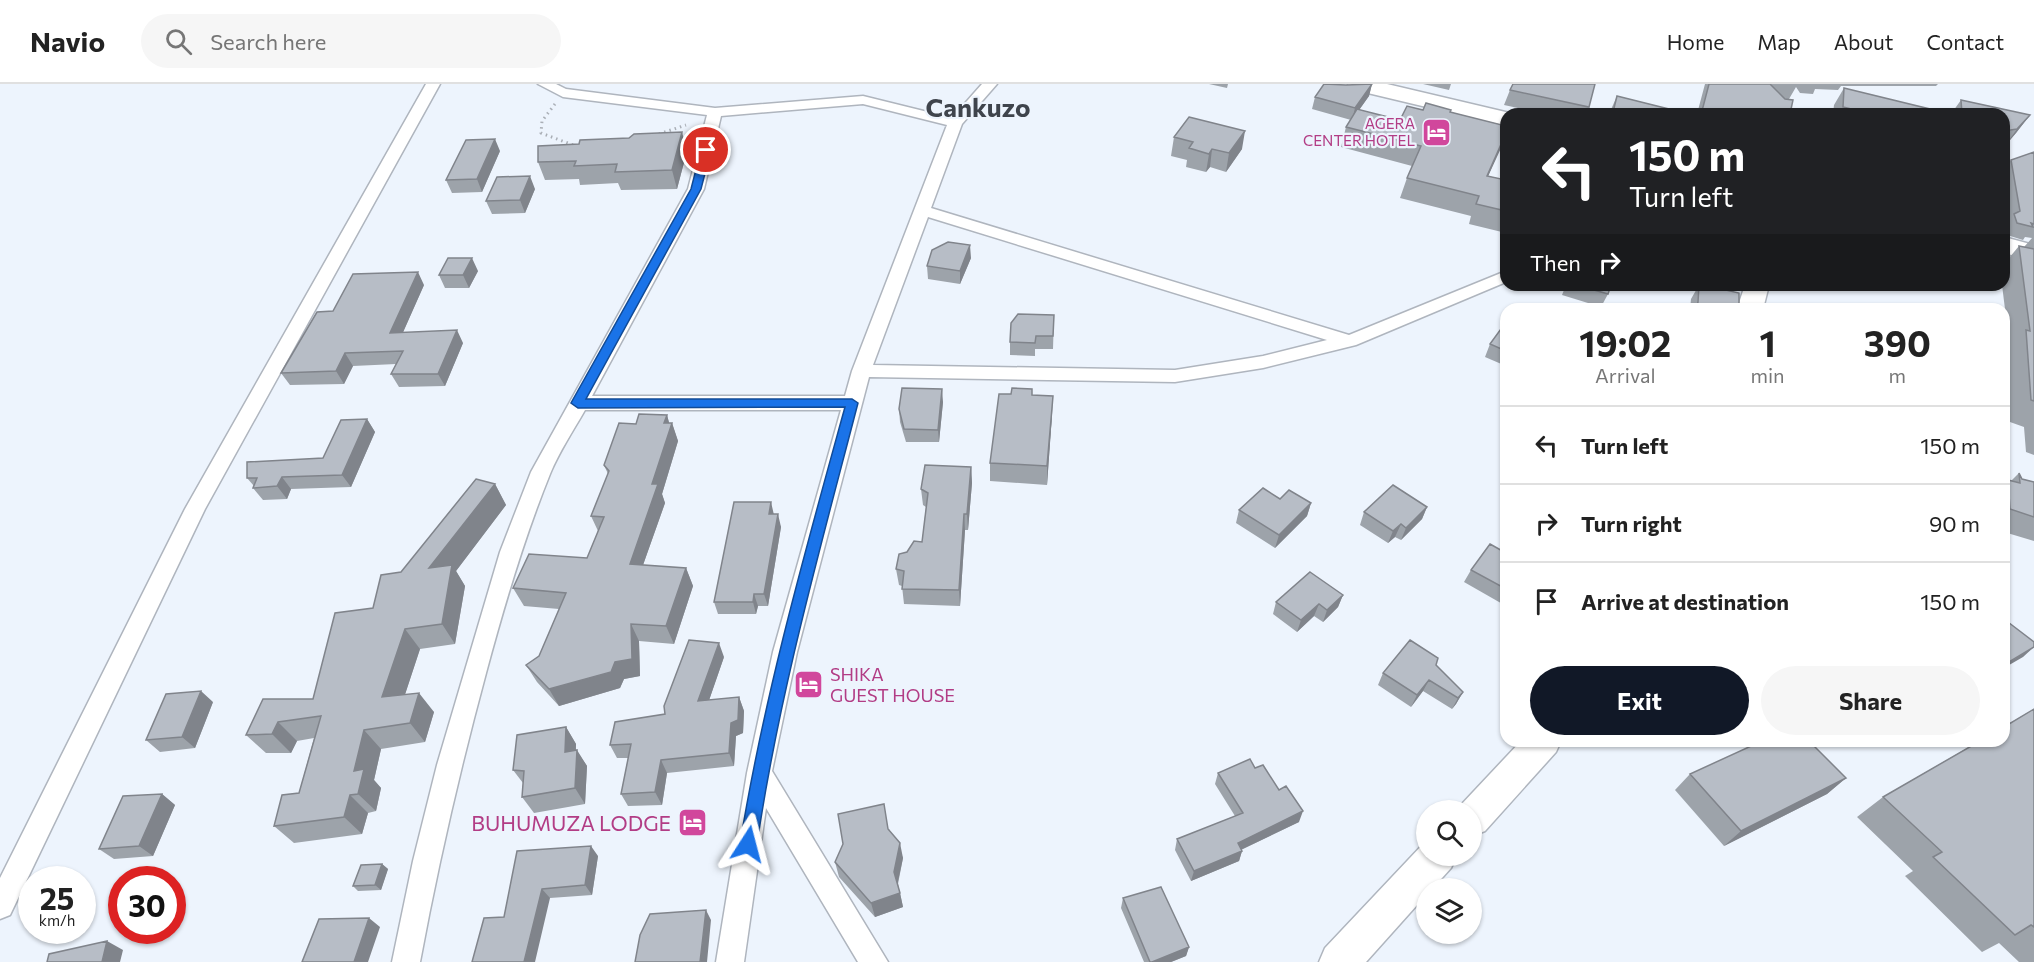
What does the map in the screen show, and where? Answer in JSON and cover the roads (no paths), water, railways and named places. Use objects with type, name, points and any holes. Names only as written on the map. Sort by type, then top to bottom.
[{"type":"main road","points":[[1359,84],[1500,118]]},
{"type":"main road","points":[[2010,247],[2034,253]]},
{"type":"main road","points":[[1482,808],[1538,747]]},
{"type":"main road","points":[[1339,962],[1428,866]]},
{"type":"street","points":[[0,906],[195,509],[433,84]]},
{"type":"street","points":[[544,84],[563,93],[715,112],[863,100],[955,123]]},
{"type":"street","points":[[730,962],[759,773],[785,652],[861,371],[955,123],[990,84]]},
{"type":"street","points":[[406,962],[426,861],[483,642],[511,552],[541,472],[696,189],[715,112]]},
{"type":"street","points":[[922,210],[1350,341]]},
{"type":"street","points":[[861,371],[1175,376],[1263,362],[1350,341],[1500,278]]},
{"type":"street","points":[[578,403],[852,403]]},
{"type":"street","points":[[759,773],[874,962]]},
{"type":"place","name":"AGERA CENTER HOTEL","points":[[1436,132]]},
{"type":"place","name":"SHIKA GUEST HOUSE","points":[[809,684]]},
{"type":"place","name":"BUHUMUZA LODGE","points":[[692,822]]},
{"type":"district","name":"Cankuzo","points":[[978,106]]}]
